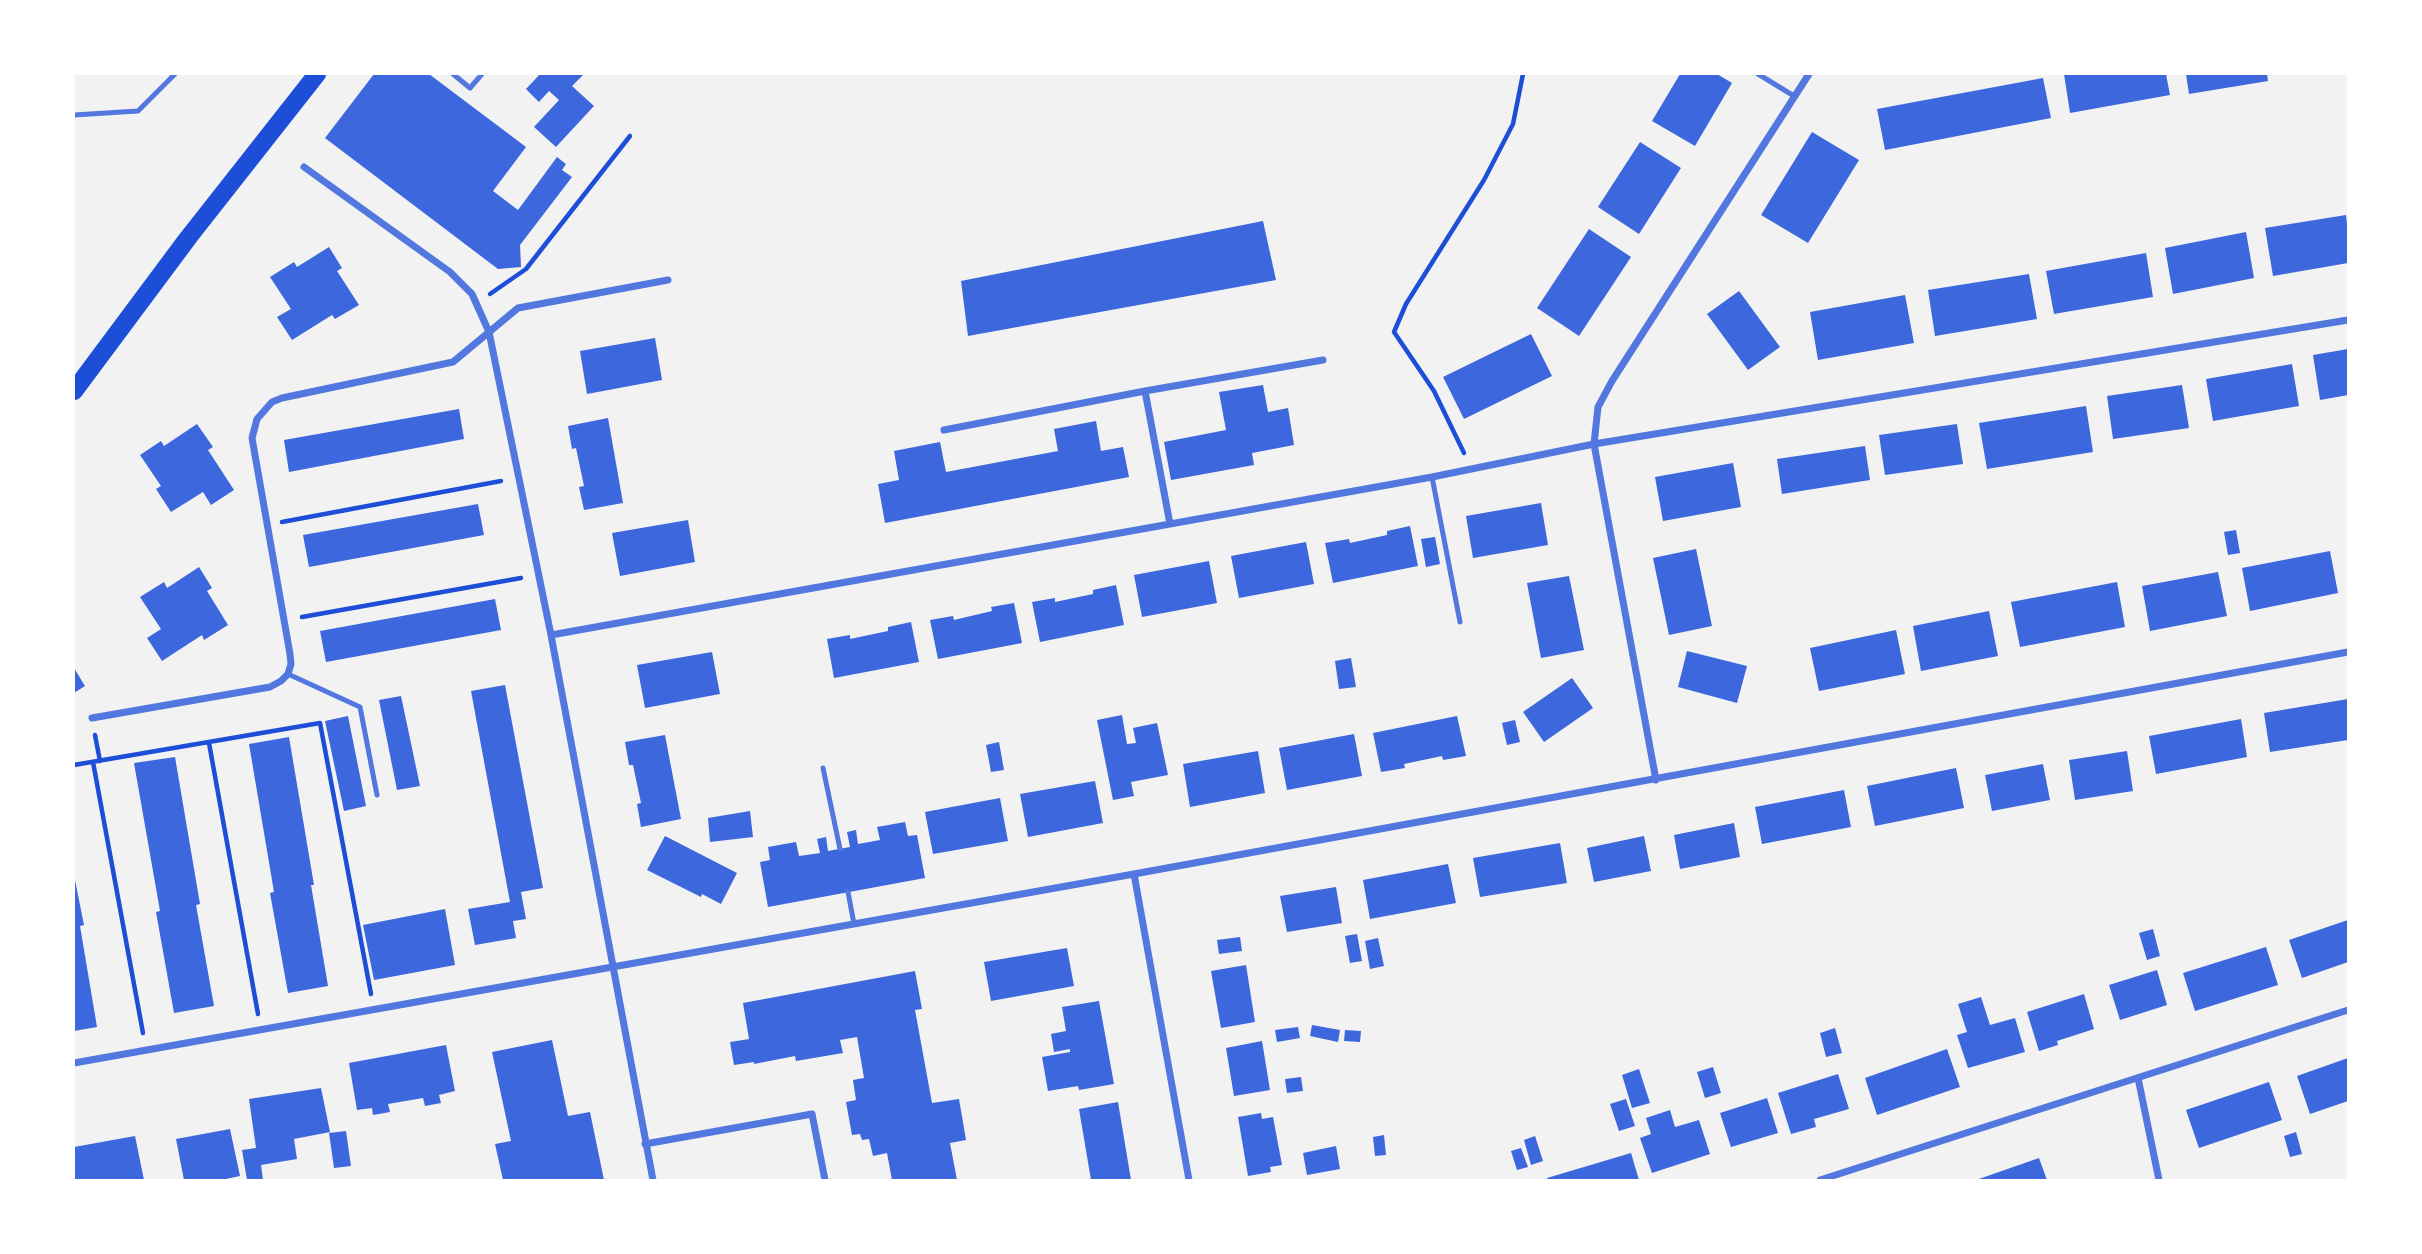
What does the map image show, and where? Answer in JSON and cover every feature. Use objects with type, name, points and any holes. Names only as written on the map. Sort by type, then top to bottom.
[{"type":"main road","points":[[74,391],[188,238],[317,74]]},
{"type":"street","points":[[1656,780],[1594,444],[1598,408],[1612,382],[1810,74]]},
{"type":"street","points":[[304,167],[450,272],[472,293],[489,332],[551,635],[653,1181]]},
{"type":"street","points":[[92,719],[270,687],[288,674],[291,664],[252,438],[257,419],[272,402],[453,362],[519,308],[668,280]]},
{"type":"street","points":[[551,635],[1471,470],[1594,444],[2348,320]]},
{"type":"street","points":[[944,430],[1323,360]]},
{"type":"street","points":[[1145,391],[1170,524]]},
{"type":"street","points":[[74,1063],[1656,780],[2348,652]]},
{"type":"street","points":[[1134,874],[1189,1181]]},
{"type":"street","points":[[1820,1181],[2348,1010]]},
{"type":"street","points":[[2138,1078],[2159,1181]]},
{"type":"street","points":[[645,1144],[812,1114],[825,1181]]},
{"type":"lane","points":[[74,115],[138,111],[175,74]]},
{"type":"lane","points":[[453,74],[470,88],[482,74]]},
{"type":"lane","points":[[1758,74],[1794,96]]},
{"type":"lane","points":[[1432,477],[1460,622]]},
{"type":"lane","points":[[288,674],[360,707],[377,795]]},
{"type":"lane","points":[[823,768],[840,849]]},
{"type":"lane","points":[[848,892],[855,924]]},
{"type":"path","points":[[1471,470],[1434,391],[1394,332],[1406,304],[1484,180],[1513,124],[1523,74]]},
{"type":"path","points":[[477,303],[526,269],[630,136]]},
{"type":"path","points":[[267,525],[519,478]]},
{"type":"path","points":[[284,620],[539,575]]},
{"type":"path","points":[[92,719],[100,761]]},
{"type":"path","points":[[74,765],[320,723],[373,1008]]},
{"type":"path","points":[[209,743],[261,1029]]},
{"type":"path","points":[[93,762],[146,1051]]},
{"type":"building","points":[[374,74],[429,74],[526,147],[493,191],[518,210],[557,157],[566,164],[562,170],[572,177],[520,245],[521,267],[498,269],[325,138]]},
{"type":"building","points":[[540,74],[584,74],[572,86],[594,106],[556,147],[534,127],[559,100],[549,91],[539,102],[526,89]]},
{"type":"building","points":[[1680,74],[1717,74],[1732,83],[1695,146],[1652,121]]},
{"type":"building","points":[[2064,74],[2166,74],[2170,95],[2070,113]]},
{"type":"building","points":[[2186,74],[2267,74],[2268,81],[2189,94]]},
{"type":"building","points":[[2043,78],[2051,118],[1885,150],[1877,109]]},
{"type":"building","points":[[1812,132],[1859,160],[1808,243],[1761,215]]},
{"type":"building","points":[[1640,142],[1681,168],[1639,234],[1598,207]]},
{"type":"building","points":[[2346,215],[2348,263],[2273,276],[2265,228]]},
{"type":"building","points":[[1263,221],[1276,280],[968,336],[961,281]]},
{"type":"building","points":[[1589,229],[1631,257],[1579,336],[1537,308]]},
{"type":"building","points":[[2246,232],[2254,278],[2173,294],[2165,248]]},
{"type":"building","points":[[329,247],[342,268],[337,271],[359,305],[335,319],[332,315],[292,340],[277,317],[291,309],[270,277],[294,262],[297,267]]},
{"type":"building","points":[[2146,253],[2153,297],[2054,314],[2046,271]]},
{"type":"building","points":[[2029,274],[2037,319],[1935,336],[1928,290]]},
{"type":"building","points":[[1739,291],[1780,347],[1748,370],[1707,314]]},
{"type":"building","points":[[1905,295],[1914,343],[1818,360],[1810,312]]},
{"type":"building","points":[[1531,334],[1552,376],[1464,419],[1443,377]]},
{"type":"building","points":[[655,338],[662,380],[587,394],[580,351]]},
{"type":"building","points":[[2348,349],[2348,395],[2320,400],[2313,355]]},
{"type":"building","points":[[2292,364],[2299,406],[2213,421],[2206,379]]},
{"type":"building","points":[[1263,385],[1268,412],[1288,408],[1294,445],[1252,453],[1254,465],[1171,480],[1164,442],[1226,430],[1219,392]]},
{"type":"building","points":[[2182,385],[2189,428],[2113,439],[2107,396]]},
{"type":"building","points":[[2086,406],[2093,452],[1987,469],[1979,423]]},
{"type":"building","points":[[459,409],[464,439],[289,472],[284,440]]},
{"type":"building","points":[[608,418],[623,503],[584,510],[579,487],[584,486],[568,426]]},
{"type":"building","points":[[1096,421],[1101,451],[1123,447],[1129,477],[885,523],[878,484],[899,480],[894,451],[940,442],[946,472],[1058,451],[1054,429]]},
{"type":"building","points":[[197,424],[213,447],[208,450],[234,490],[211,505],[203,492],[171,512],[156,489],[161,486],[140,455],[161,441],[164,446]]},
{"type":"building","points":[[1957,424],[1963,464],[1885,475],[1879,435]]},
{"type":"building","points":[[1865,446],[1870,480],[1782,494],[1777,459]]},
{"type":"building","points":[[1733,463],[1741,507],[1663,521],[1655,477]]},
{"type":"building","points":[[1541,503],[1548,545],[1473,558],[1466,516]]},
{"type":"building","points":[[478,504],[484,535],[309,567],[303,535]]},
{"type":"building","points":[[688,520],[695,562],[620,576],[612,533]]},
{"type":"building","points":[[1410,526],[1418,566],[1333,583],[1325,543],[1349,539],[1350,543],[1387,535],[1387,531]]},
{"type":"building","points":[[2236,530],[2240,553],[2228,555],[2224,532]]},
{"type":"building","points":[[1435,537],[1440,564],[1426,567],[1421,539]]},
{"type":"building","points":[[1306,542],[1314,584],[1239,598],[1231,556]]},
{"type":"building","points":[[1696,549],[1712,626],[1669,635],[1653,558]]},
{"type":"building","points":[[2330,551],[2338,593],[2250,611],[2242,568]]},
{"type":"building","points":[[1209,561],[1217,603],[1142,617],[1134,575]]},
{"type":"building","points":[[199,567],[212,588],[207,591],[228,625],[204,640],[202,635],[162,661],[147,638],[161,629],[140,597],[164,582],[167,588]]},
{"type":"building","points":[[2218,572],[2227,616],[2150,631],[2142,586]]},
{"type":"building","points":[[1569,576],[1584,650],[1541,658],[1527,583]]},
{"type":"building","points":[[2117,582],[2125,627],[2020,647],[2011,602]]},
{"type":"building","points":[[1116,585],[1124,625],[1040,642],[1032,602],[1055,598],[1055,602],[1093,594],[1093,590]]},
{"type":"building","points":[[495,599],[501,630],[326,662],[320,631]]},
{"type":"building","points":[[1014,603],[1022,643],[938,659],[930,620],[953,616],[954,620],[992,611],[991,607]]},
{"type":"building","points":[[1989,611],[1998,656],[1921,671],[1913,626]]},
{"type":"building","points":[[911,622],[919,662],[834,678],[827,639],[850,635],[850,639],[888,631],[888,627]]},
{"type":"building","points":[[1896,630],[1905,674],[1819,691],[1810,648]]},
{"type":"building","points":[[1687,651],[1747,666],[1737,703],[1678,687]]},
{"type":"building","points":[[712,652],[720,694],[645,708],[637,665]]},
{"type":"building","points":[[1351,658],[1356,687],[1339,689],[1335,661]]},
{"type":"building","points":[[74,668],[85,686],[74,693]]},
{"type":"building","points":[[1572,678],[1593,708],[1544,742],[1523,712]]},
{"type":"building","points":[[505,685],[543,888],[521,892],[526,919],[513,921],[516,938],[475,945],[468,909],[510,902],[471,691]]},
{"type":"building","points":[[401,696],[420,786],[397,790],[379,700]]},
{"type":"building","points":[[2348,699],[2348,740],[2270,752],[2264,713]]},
{"type":"building","points":[[1122,715],[1127,744],[1136,743],[1133,728],[1157,723],[1168,775],[1131,782],[1134,796],[1113,800],[1097,720]]},
{"type":"building","points":[[348,716],[366,806],[344,811],[325,721]]},
{"type":"building","points":[[1457,716],[1466,756],[1443,760],[1442,756],[1404,764],[1405,768],[1381,772],[1373,733]]},
{"type":"building","points":[[2241,719],[2247,757],[2156,774],[2149,736]]},
{"type":"building","points":[[1515,720],[1520,742],[1507,745],[1502,723]]},
{"type":"building","points":[[1354,734],[1362,776],[1287,790],[1279,748]]},
{"type":"building","points":[[665,735],[681,819],[641,827],[637,804],[641,803],[625,742]]},
{"type":"building","points":[[289,737],[328,986],[288,993],[270,893],[274,892],[249,744]]},
{"type":"building","points":[[999,742],[1004,770],[991,772],[986,745]]},
{"type":"building","points":[[1258,751],[1265,793],[1190,807],[1183,764]]},
{"type":"building","points":[[2127,751],[2133,791],[2075,800],[2069,760]]},
{"type":"building","points":[[175,757],[200,904],[196,905],[214,1006],[174,1013],[156,912],[160,911],[134,763]]},
{"type":"building","points":[[2043,764],[2050,800],[1992,811],[1985,775]]},
{"type":"building","points":[[1956,768],[1964,808],[1875,826],[1867,786]]},
{"type":"building","points":[[1095,781],[1103,823],[1028,837],[1020,794]]},
{"type":"building","points":[[1844,790],[1851,827],[1762,844],[1755,807]]},
{"type":"building","points":[[1000,798],[1008,841],[933,854],[925,812]]},
{"type":"building","points":[[750,811],[753,837],[710,842],[708,818]]},
{"type":"building","points":[[905,822],[908,836],[917,835],[925,878],[768,907],[760,862],[770,860],[768,847],[796,842],[799,856],[820,853],[817,839],[826,837],[828,851],[850,847],[847,832],[856,830],[858,844],[880,840],[877,827]]},
{"type":"building","points":[[1734,823],[1740,857],[1680,869],[1674,835]]},
{"type":"building","points":[[665,836],[737,873],[721,904],[647,870]]},
{"type":"building","points":[[1644,836],[1651,871],[1594,882],[1587,848]]},
{"type":"building","points":[[1560,843],[1567,883],[1480,897],[1473,858]]},
{"type":"building","points":[[1448,864],[1456,903],[1370,919],[1363,880]]},
{"type":"building","points":[[74,875],[84,925],[80,926],[97,1027],[74,1031]]},
{"type":"building","points":[[1336,887],[1342,923],[1287,932],[1280,896]]},
{"type":"building","points":[[445,909],[455,965],[374,980],[363,925]]},
{"type":"building","points":[[2348,920],[2348,962],[2302,978],[2289,940]]},
{"type":"building","points":[[2153,929],[2160,956],[2147,960],[2139,933]]},
{"type":"building","points":[[1357,934],[1362,961],[1350,963],[1345,936]]},
{"type":"building","points":[[1240,937],[1242,951],[1219,954],[1217,940]]},
{"type":"building","points":[[1378,938],[1384,966],[1370,969],[1365,941]]},
{"type":"building","points":[[2266,947],[2278,985],[2195,1011],[2183,973]]},
{"type":"building","points":[[1067,948],[1074,986],[991,1001],[984,962]]},
{"type":"building","points":[[1246,965],[1255,1022],[1221,1028],[1211,971]]},
{"type":"building","points":[[2157,970],[2167,1005],[2120,1020],[2109,985]]},
{"type":"building","points":[[915,971],[922,1009],[915,1010],[932,1103],[959,1099],[966,1140],[950,1143],[957,1180],[892,1180],[887,1153],[873,1156],[869,1139],[862,1140],[860,1134],[852,1135],[846,1102],[856,1100],[853,1080],[864,1078],[857,1037],[840,1040],[843,1053],[796,1061],[795,1056],[734,1065],[730,1042],[749,1039],[743,1003]]},
{"type":"building","points":[[2084,994],[2094,1029],[2057,1041],[2058,1045],[2039,1051],[2027,1012]]},
{"type":"building","points":[[1981,997],[1990,1025],[2015,1018],[2025,1052],[1968,1068],[1957,1035],[1967,1032],[1958,1004]]},
{"type":"building","points":[[1099,1001],[1114,1084],[1079,1090],[1078,1086],[1048,1091],[1042,1057],[1070,1052],[1070,1049],[1054,1052],[1051,1034],[1066,1031],[1062,1007]]},
{"type":"building","points":[[1312,1025],[1340,1030],[1338,1042],[1310,1036]]},
{"type":"building","points":[[1298,1027],[1300,1038],[1277,1042],[1275,1030]]},
{"type":"building","points":[[1835,1028],[1842,1053],[1826,1057],[1820,1033]]},
{"type":"building","points":[[1345,1030],[1361,1031],[1360,1042],[1344,1041]]},
{"type":"building","points":[[552,1040],[568,1116],[590,1112],[604,1180],[503,1180],[495,1144],[511,1141],[492,1052]]},
{"type":"building","points":[[1262,1041],[1270,1090],[1234,1096],[1226,1048]]},
{"type":"building","points":[[446,1045],[455,1091],[439,1095],[441,1103],[425,1106],[423,1098],[388,1104],[390,1112],[373,1115],[372,1108],[357,1110],[349,1063]]},
{"type":"building","points":[[1947,1049],[1960,1087],[1877,1115],[1865,1078]]},
{"type":"building","points":[[2348,1058],[2348,1101],[2310,1114],[2297,1076]]},
{"type":"building","points":[[1713,1067],[1721,1093],[1705,1098],[1697,1072]]},
{"type":"building","points":[[1639,1069],[1650,1103],[1632,1108],[1622,1075]]},
{"type":"building","points":[[1838,1074],[1849,1109],[1814,1119],[1816,1127],[1791,1134],[1778,1093]]},
{"type":"building","points":[[1301,1077],[1303,1091],[1287,1093],[1285,1079]]},
{"type":"building","points":[[2269,1082],[2282,1120],[2199,1148],[2186,1110]]},
{"type":"building","points":[[321,1088],[330,1132],[294,1139],[297,1159],[261,1165],[263,1180],[247,1180],[242,1150],[256,1148],[249,1099]]},
{"type":"building","points":[[1767,1098],[1778,1133],[1731,1147],[1720,1113]]},
{"type":"building","points":[[1626,1099],[1635,1126],[1619,1131],[1610,1104]]},
{"type":"building","points":[[1118,1102],[1131,1180],[1091,1180],[1079,1109]]},
{"type":"building","points":[[1670,1110],[1675,1127],[1699,1120],[1710,1154],[1652,1173],[1640,1138],[1651,1134],[1646,1118]]},
{"type":"building","points":[[1261,1113],[1262,1119],[1273,1117],[1282,1165],[1270,1167],[1271,1172],[1248,1176],[1238,1117]]},
{"type":"building","points":[[230,1129],[240,1176],[221,1180],[184,1180],[176,1139]]},
{"type":"building","points":[[346,1131],[351,1166],[334,1168],[329,1133]]},
{"type":"building","points":[[2296,1132],[2302,1154],[2290,1157],[2284,1136]]},
{"type":"building","points":[[1384,1135],[1386,1155],[1375,1156],[1373,1137]]},
{"type":"building","points":[[135,1136],[144,1180],[74,1180],[74,1147]]},
{"type":"building","points":[[1535,1136],[1543,1161],[1531,1165],[1524,1140]]},
{"type":"building","points":[[1336,1146],[1340,1169],[1307,1175],[1303,1153]]},
{"type":"building","points":[[1521,1148],[1528,1167],[1517,1170],[1511,1151]]},
{"type":"building","points":[[1631,1153],[1639,1180],[1547,1178]]},
{"type":"building","points":[[2039,1158],[2047,1180],[1976,1180]]}]
